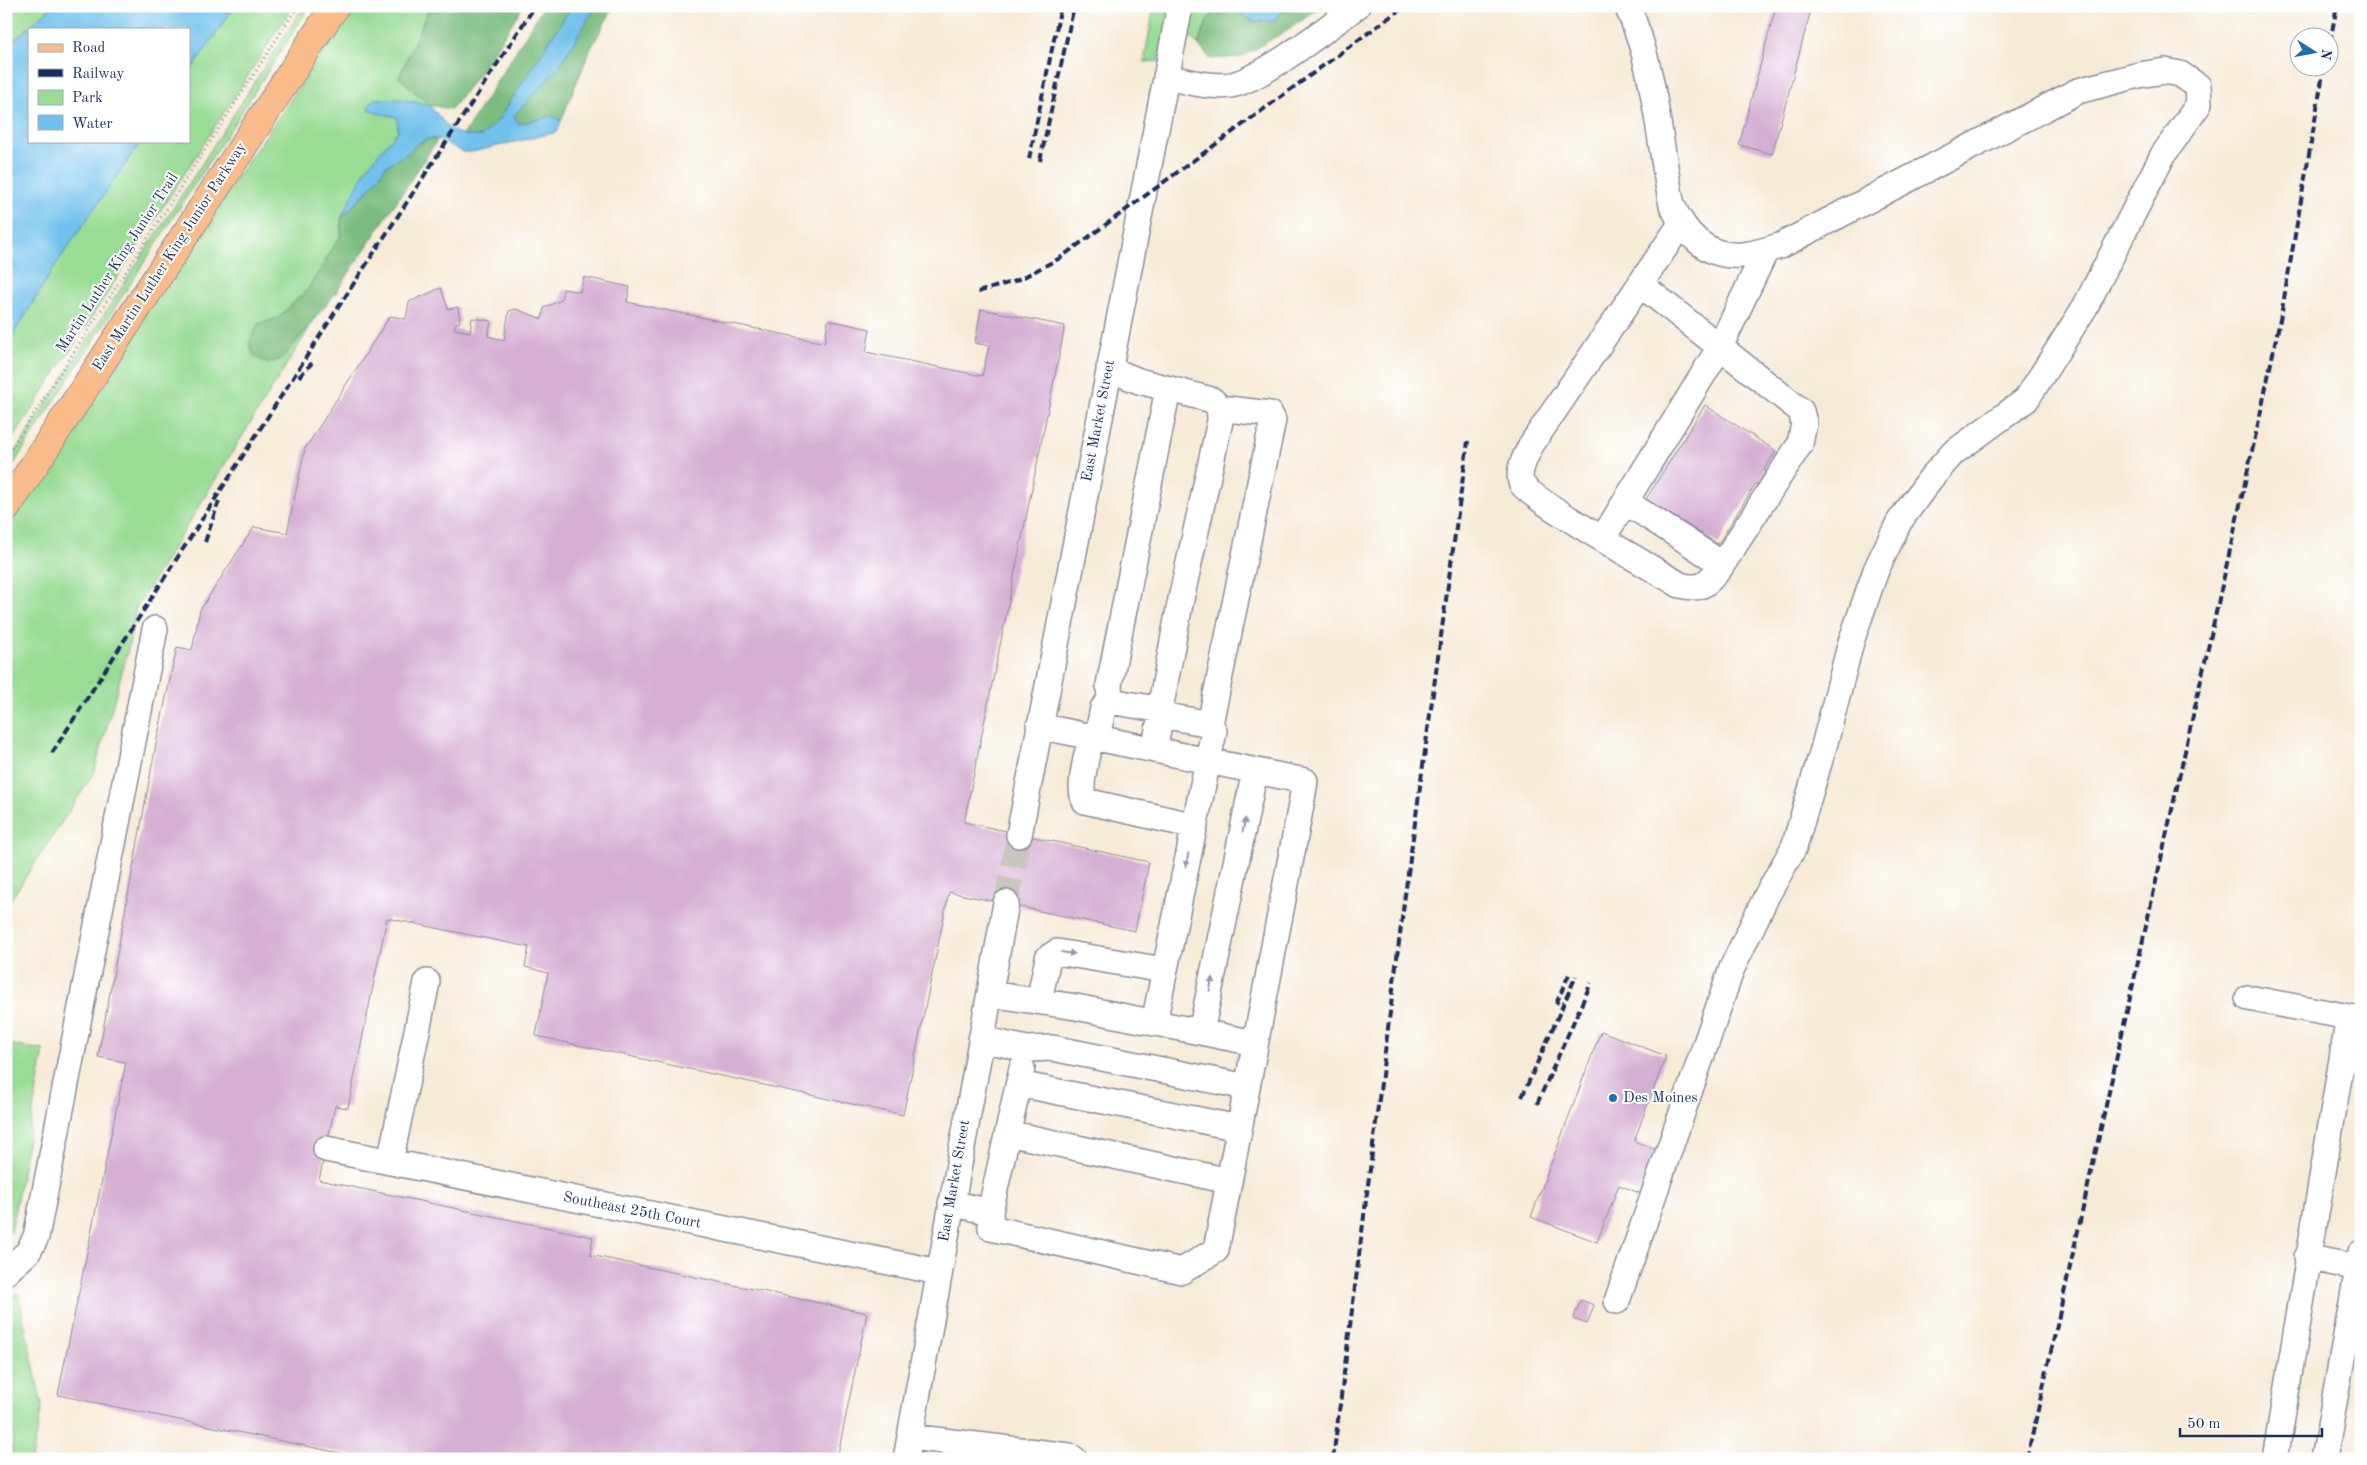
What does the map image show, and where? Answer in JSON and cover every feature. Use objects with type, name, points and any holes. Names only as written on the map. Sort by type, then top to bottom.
[{"type":"main road","name":"East Martin Luther King Junior Parkway","points":[[6,508],[335,6]]},
{"type":"street","name":"East Market Street","points":[[1019,835],[1180,6]]},
{"type":"street","points":[[1166,77],[1212,86],[1232,84],[1246,80],[1315,37],[1356,6]]},
{"type":"street","points":[[1617,1301],[1732,968],[1767,895],[1794,848],[1822,755],[1851,642],[1876,570],[1896,530],[1931,478],[1953,453],[2026,400],[2085,307],[2163,155],[2200,104],[2198,86],[2180,74],[2165,71],[2139,75],[2078,91],[1780,246],[1742,255],[1708,250],[1680,224],[1672,205],[1646,64],[1635,22],[1627,6]]},
{"type":"street","points":[[1640,284],[1801,411],[1804,422],[1800,444],[1722,564],[1704,586],[1692,588],[1680,585],[1545,502],[1523,486],[1520,475],[1523,462],[1531,445],[1680,224]]},
{"type":"street","points":[[1603,538],[1720,347],[1766,250]]},
{"type":"street","points":[[1109,369],[1139,381],[1212,400],[1219,408],[1220,421],[1180,604],[1154,750]]},
{"type":"street","points":[[1168,389],[1109,685],[1110,701],[1103,708],[1094,737],[1082,783],[1082,796],[1085,802],[1195,826]]},
{"type":"street","points":[[1154,1023],[1209,761],[1214,731],[1210,724],[1274,420],[1270,414],[1219,408]]},
{"type":"street","points":[[1626,502],[1722,564]]},
{"type":"street","points":[[6,1272],[28,1252],[36,1236],[155,628]]},
{"type":"street","points":[[1110,701],[1162,710],[1173,718],[1210,724]]},
{"type":"street","points":[[1027,1049],[990,1212],[991,1228],[1182,1272],[1216,1250],[1305,781],[1039,726]]},
{"type":"street","points":[[1202,1032],[1255,771]]},
{"type":"street","name":"East Market Street","points":[[908,1448],[1006,904]]},
{"type":"street","points":[[1040,1001],[1048,958],[1057,952],[1164,970]]},
{"type":"street","points":[[390,1162],[427,982]]},
{"type":"street","points":[[990,994],[1040,1001],[1255,1043]]},
{"type":"street","points":[[2248,998],[2355,1018],[2307,1257],[2275,1459]]},
{"type":"street","points":[[981,1039],[1027,1049],[1052,1048],[1247,1087]]},
{"type":"street","points":[[1019,1084],[1239,1128]]},
{"type":"street","points":[[1008,1133],[1229,1181]]},
{"type":"street","name":"Southeast 25th Court","points":[[326,1149],[939,1272]]},
{"type":"street","points":[[951,1203],[990,1212]]},
{"type":"street","points":[[2307,1257],[2359,1260],[2324,1459]]},
{"type":"street","points":[[908,1448],[1069,1456],[1074,1459]]},
{"type":"path","name":"Martin Luther King Junior Trail","points":[[6,457],[298,6]]},
{"type":"green space","points":[[6,6],[53,6],[6,47]]},
{"type":"green space","points":[[235,6],[293,6],[6,449],[6,347],[56,264],[140,142],[190,142],[190,72]]},
{"type":"green space","points":[[304,6],[310,6],[6,476],[6,466]]},
{"type":"green space","points":[[355,6],[430,6],[399,77],[429,105],[400,99],[377,113],[398,117],[398,131],[382,150],[341,219],[341,235],[308,289],[278,318],[258,325],[283,358],[316,317],[136,608],[128,650],[94,773],[6,907],[6,531],[189,247]]},
{"type":"green space","points":[[430,6],[523,6],[481,71],[451,109],[429,105],[399,77]]},
{"type":"green space","points":[[544,6],[572,6],[497,122],[482,136],[462,137]]},
{"type":"green space","points":[[596,6],[614,6],[590,50],[561,121],[552,116],[518,124],[514,116],[558,68]]},
{"type":"green space","points":[[1154,6],[1170,6],[1159,61],[1144,62]]},
{"type":"green space","points":[[1195,6],[1220,6],[1208,19],[1198,44],[1189,37]]},
{"type":"green space","points":[[1220,6],[1226,6],[1254,21],[1273,21],[1287,6],[1323,6],[1241,57],[1210,59],[1198,44],[1208,19]]},
{"type":"green space","points":[[427,139],[438,139],[337,291],[283,358],[268,364],[254,356],[249,343],[258,324],[278,318],[308,289],[341,235],[341,219],[375,182],[386,166]]},
{"type":"green space","points":[[6,1044],[44,1050],[11,1232],[6,1235]]},
{"type":"green space","points":[[18,1293],[42,1405],[32,1459],[11,1459],[13,1419],[6,1302]]},
{"type":"water","points":[[53,6],[235,6],[190,72],[190,28],[28,28],[28,142],[140,142],[56,264],[6,347],[6,47]]},
{"type":"water","points":[[572,6],[596,6],[558,68],[514,116],[519,124],[552,116],[561,121],[557,132],[472,152],[463,152],[438,139],[427,139],[415,145],[411,151],[386,166],[375,182],[341,219],[365,170],[398,131],[397,117],[377,113],[368,108],[374,99],[400,99],[429,105],[446,125],[456,132],[463,135],[482,136],[497,122]]},
{"type":"water","points":[[1226,6],[1287,6],[1273,21],[1254,21]]},
{"type":"building","points":[[1776,6],[1812,6],[1772,154],[1739,145]]},
{"type":"building","points":[[584,277],[630,287],[627,302],[825,343],[828,320],[870,329],[866,352],[982,376],[989,346],[975,343],[981,309],[1065,326],[964,822],[1149,862],[1135,931],[949,892],[903,1115],[536,1036],[548,973],[525,967],[529,947],[387,918],[348,1108],[335,1106],[319,1180],[593,1237],[590,1255],[867,1313],[837,1459],[369,1459],[58,1395],[126,1062],[98,1057],[156,744],[177,647],[192,650],[200,610],[254,527],[287,533],[305,449],[390,316],[406,319],[409,302],[441,288],[448,309],[458,307],[460,322],[456,323],[454,329],[470,332],[472,318],[491,321],[488,336],[504,340],[509,311],[516,309],[542,319],[544,308],[561,300],[563,289],[580,292]]},
{"type":"building","points":[[1705,405],[1776,451],[1764,470],[1769,473],[1761,486],[1756,483],[1718,544],[1646,499]]},
{"type":"building","name":"Des Moines","points":[[1601,1031],[1666,1056],[1634,1141],[1660,1151],[1647,1196],[1619,1185],[1597,1242],[1531,1217]]},
{"type":"building","points":[[1581,1300],[1594,1305],[1587,1324],[1573,1319]]},
{"type":"tunnel","points":[[1006,903],[1019,835]]},
{"type":"railway","points":[[52,753],[330,320],[535,6]]},
{"type":"railway","points":[[1029,159],[1061,6]]},
{"type":"railway","points":[[1040,161],[1074,6]]},
{"type":"railway","points":[[978,292],[1018,280],[1060,258],[1405,6]]},
{"type":"railway","points":[[2333,28],[2337,6]]},
{"type":"railway","points":[[2027,1459],[2261,411],[2282,310],[2322,78]]},
{"type":"railway","points":[[299,377],[312,363]]},
{"type":"railway","points":[[1333,1459],[1405,895],[1468,441]]},
{"type":"railway","points":[[205,542],[219,501]]},
{"type":"railway","points":[[1556,1004],[1570,972]]},
{"type":"railway","points":[[1522,1097],[1576,976]]},
{"type":"railway","points":[[1537,1104],[1591,983]]},
{"type":"place","name":"Des Moines","points":[[1613,1098]]}]
